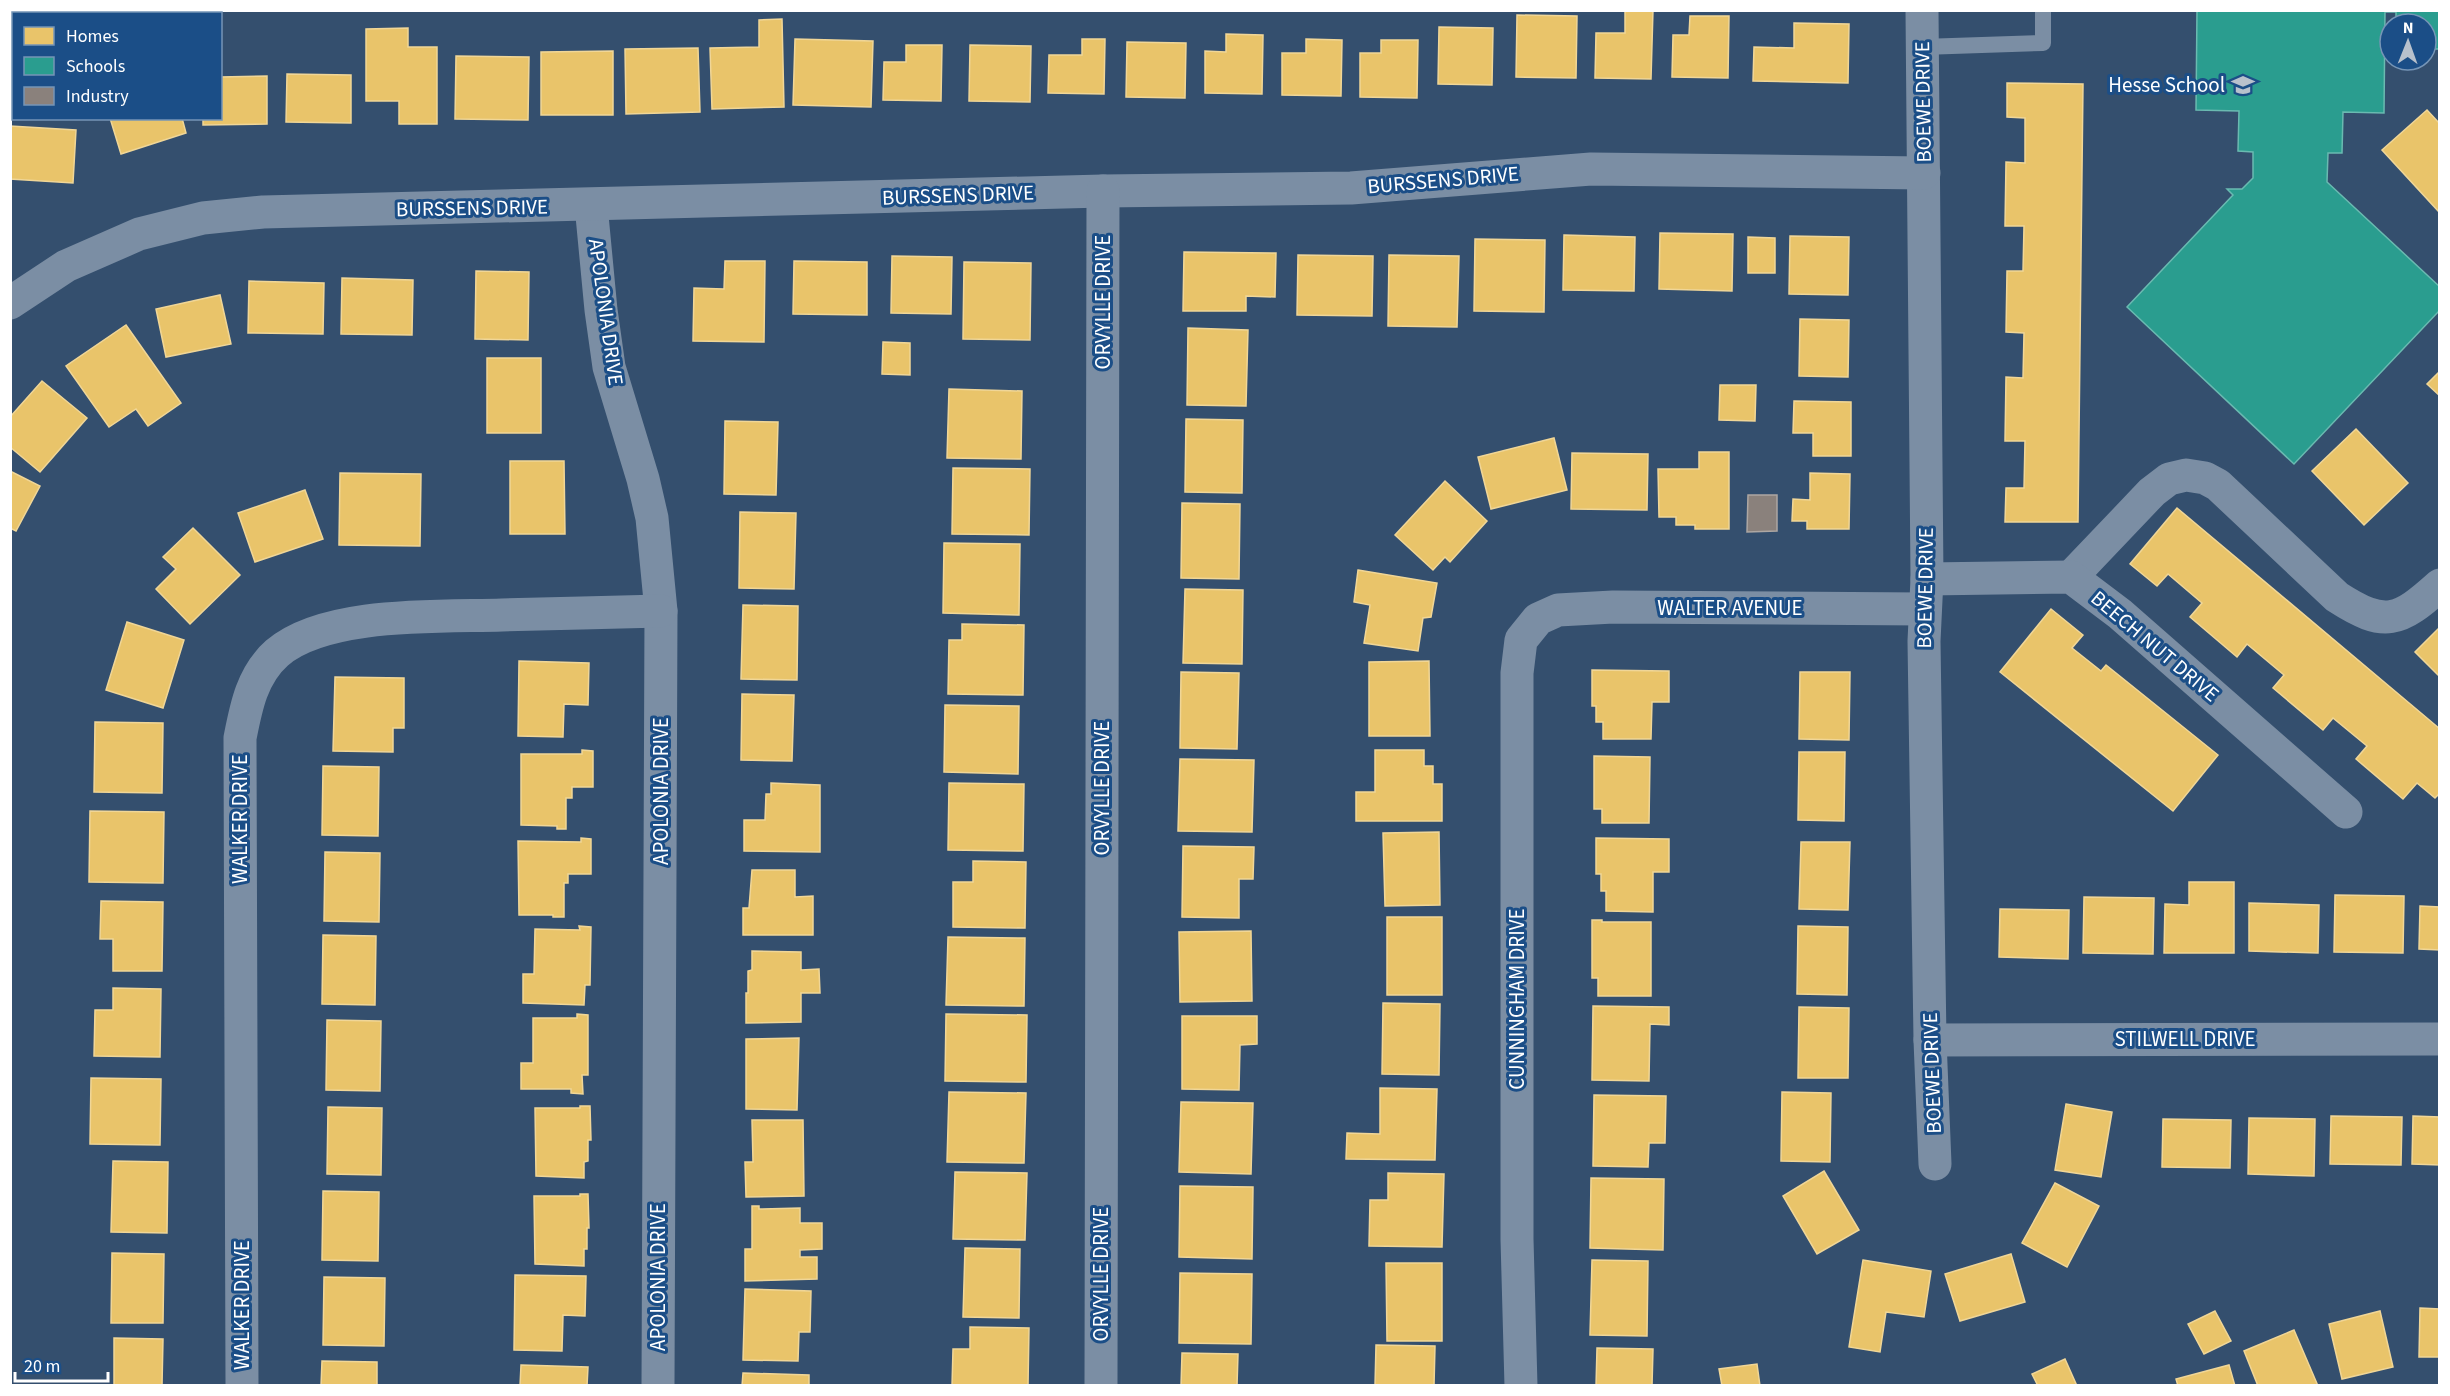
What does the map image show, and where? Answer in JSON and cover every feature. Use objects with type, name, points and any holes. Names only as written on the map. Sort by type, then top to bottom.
[{"type":"street","name":"BOEWE DRIVE","points":[[1922,10],[1930,1040],[1935,1164]]},
{"type":"street","name":"BURSSENS DRIVE","points":[[10,303],[66,266],[139,234],[203,218],[263,212],[1103,191],[1351,188],[1591,169],[1924,173]]},
{"type":"street","name":"ORVYLLE DRIVE","points":[[1101,1386],[1103,191]]},
{"type":"street","name":"APOLONIA DRIVE","points":[[591,205],[609,367],[643,479],[652,518],[661,610],[658,1386]]},
{"type":"street","points":[[2071,577],[2152,492],[2169,479],[2186,475],[2205,478],[2218,485],[2337,597],[2360,612],[2376,617],[2395,616],[2414,609],[2439,585]]},
{"type":"street","name":"BEECH NUT DRIVE","points":[[1925,594],[2071,577],[2120,614],[2346,812]]},
{"type":"street","name":"WALTER AVENUE","points":[[1538,619],[1558,610],[1925,594]]},
{"type":"street","name":"WALKER DRIVE","points":[[242,1386],[240,738],[248,698],[261,671],[278,652],[313,633],[389,618],[661,610]]},
{"type":"street","name":"CUNNINGHAM DRIVE","points":[[1521,1386],[1517,1239],[1517,673],[1521,640],[1538,619]]},
{"type":"street","name":"STILWELL DRIVE","points":[[1930,1040],[2439,1039]]},
{"type":"lane","points":[[1922,47],[2043,43],[2043,10]]},
{"type":"building: Homes","points":[[1625,10],[1653,10],[1651,79],[1595,78],[1596,33],[1625,33]]},
{"type":"building: Homes","points":[[1517,15],[1577,16],[1576,78],[1516,77]]},
{"type":"building: Homes","points":[[1690,16],[1729,16],[1728,78],[1672,77],[1673,35],[1689,35]]},
{"type":"building: Homes","points":[[782,19],[784,107],[712,109],[710,48],[759,47],[759,20]]},
{"type":"building: Homes","points":[[1794,23],[1849,24],[1848,83],[1753,81],[1754,47],[1794,48]]},
{"type":"building: Homes","points":[[1439,27],[1493,28],[1492,85],[1438,84]]},
{"type":"building: Homes","points":[[408,28],[408,47],[437,47],[437,124],[399,124],[399,101],[366,101],[366,29]]},
{"type":"building: Homes","points":[[1226,34],[1263,35],[1262,94],[1205,93],[1205,51],[1226,52]]},
{"type":"building: Homes","points":[[795,39],[873,41],[871,107],[793,105]]},
{"type":"building: Homes","points":[[1082,39],[1105,39],[1104,94],[1048,93],[1049,55],[1082,55]]},
{"type":"building: Homes","points":[[1306,39],[1342,40],[1341,96],[1282,95],[1282,53],[1306,53]]},
{"type":"building: Homes","points":[[1381,40],[1418,40],[1417,98],[1360,97],[1360,53],[1381,53]]},
{"type":"building: Homes","points":[[1127,42],[1186,43],[1185,98],[1126,97]]},
{"type":"building: Homes","points":[[906,45],[942,45],[941,101],[883,100],[884,62],[906,62]]},
{"type":"building: Homes","points":[[970,45],[1031,46],[1030,102],[969,101]]},
{"type":"building: Homes","points":[[698,48],[700,112],[626,114],[625,49]]},
{"type":"building: Homes","points":[[613,51],[613,115],[541,115],[541,52]]},
{"type":"building: Homes","points":[[456,56],[529,57],[528,120],[455,119]]},
{"type":"building: Homes","points":[[287,74],[351,75],[351,123],[286,122]]},
{"type":"building: Homes","points":[[267,76],[267,124],[203,125],[203,120],[222,120],[222,77]]},
{"type":"building: Homes","points":[[2007,83],[2083,84],[2078,522],[2005,522],[2006,488],[2024,488],[2025,441],[2005,441],[2006,377],[2023,378],[2024,333],[2006,332],[2007,271],[2023,271],[2024,226],[2005,226],[2006,162],[2025,163],[2025,118],[2007,117]]},
{"type":"building: Homes","points":[[2427,110],[2440,124],[2440,213],[2382,150]]},
{"type":"building: Homes","points":[[111,120],[183,120],[186,133],[121,154]]},
{"type":"building: Homes","points":[[10,126],[76,130],[73,183],[10,179]]},
{"type":"building: Homes","points":[[1660,233],[1733,234],[1732,291],[1659,289]]},
{"type":"building: Homes","points":[[1564,235],[1635,237],[1634,291],[1563,290]]},
{"type":"building: Homes","points":[[1790,236],[1849,237],[1848,295],[1789,294]]},
{"type":"building: Homes","points":[[1748,237],[1775,238],[1775,273],[1748,273]]},
{"type":"building: Homes","points":[[1475,239],[1545,240],[1544,312],[1474,311]]},
{"type":"building: Homes","points":[[1184,252],[1276,253],[1275,297],[1246,296],[1246,311],[1183,311]]},
{"type":"building: Homes","points":[[1298,255],[1373,256],[1372,316],[1297,315]]},
{"type":"building: Homes","points":[[1389,255],[1459,256],[1457,327],[1388,326]]},
{"type":"building: Homes","points":[[892,256],[952,257],[951,314],[891,313]]},
{"type":"building: Homes","points":[[725,261],[765,261],[764,342],[693,341],[694,288],[724,289]]},
{"type":"building: Homes","points":[[794,261],[867,262],[867,315],[793,314]]},
{"type":"building: Homes","points":[[964,262],[1031,263],[1030,340],[963,339]]},
{"type":"building: Homes","points":[[476,271],[529,272],[528,340],[475,339]]},
{"type":"building: Homes","points":[[342,278],[413,280],[412,335],[341,334]]},
{"type":"building: Homes","points":[[249,281],[324,283],[323,334],[248,333]]},
{"type":"building: Homes","points":[[220,295],[231,344],[166,357],[156,309]]},
{"type":"building: Homes","points":[[1800,319],[1849,320],[1848,377],[1799,376]]},
{"type":"building: Homes","points":[[126,325],[181,403],[148,426],[136,409],[109,427],[66,366]]},
{"type":"building: Homes","points":[[1188,328],[1248,330],[1246,406],[1187,405]]},
{"type":"building: Homes","points":[[883,342],[910,343],[910,375],[882,374]]},
{"type":"building: Homes","points":[[487,358],[541,358],[541,433],[487,433]]},
{"type":"building: Homes","points":[[2440,371],[2440,396],[2427,384]]},
{"type":"building: Homes","points":[[42,381],[87,418],[40,472],[10,447],[10,417]]},
{"type":"building: Homes","points":[[1720,385],[1756,385],[1755,421],[1719,420]]},
{"type":"building: Homes","points":[[949,389],[1022,391],[1021,459],[947,458]]},
{"type":"building: Homes","points":[[1794,401],[1851,402],[1851,456],[1813,456],[1813,433],[1793,433]]},
{"type":"building: Homes","points":[[1186,419],[1243,420],[1242,493],[1185,492]]},
{"type":"building: Homes","points":[[725,421],[778,422],[776,495],[724,494]]},
{"type":"building: Homes","points":[[2356,429],[2408,483],[2364,525],[2312,471]]},
{"type":"building: Homes","points":[[1554,438],[1567,490],[1491,509],[1478,457]]},
{"type":"building: Homes","points":[[1699,452],[1729,452],[1729,529],[1695,529],[1695,525],[1676,525],[1676,517],[1659,517],[1658,469],[1699,469]]},
{"type":"building: Homes","points":[[1572,453],[1648,454],[1647,510],[1571,509]]},
{"type":"building: Homes","points":[[510,461],[564,461],[565,534],[510,534]]},
{"type":"building: Homes","points":[[953,468],[1030,469],[1029,535],[952,534]]},
{"type":"building: Homes","points":[[10,471],[40,486],[16,531],[10,528]]},
{"type":"building: Homes","points":[[340,473],[421,474],[420,546],[339,545]]},
{"type":"building: Homes","points":[[1810,473],[1850,474],[1849,529],[1807,529],[1807,521],[1792,521],[1793,499],[1810,500]]},
{"type":"building: Homes","points":[[1445,481],[1487,521],[1450,562],[1445,557],[1433,570],[1395,535]]},
{"type":"building: Homes","points":[[305,490],[323,539],[255,562],[238,513]]},
{"type":"building: Homes","points":[[1182,503],[1240,504],[1239,579],[1181,578]]},
{"type":"building: Homes","points":[[2177,508],[2440,729],[2440,793],[2435,798],[2417,783],[2403,799],[2356,759],[2367,746],[2333,718],[2323,730],[2273,688],[2284,675],[2247,644],[2237,657],[2190,617],[2202,603],[2168,574],[2157,586],[2130,564]]},
{"type":"building: Homes","points":[[740,512],[796,513],[794,589],[739,588]]},
{"type":"building: Homes","points":[[193,528],[240,575],[190,624],[156,589],[176,569],[163,557]]},
{"type":"building: Homes","points":[[944,543],[1020,544],[1019,615],[943,613]]},
{"type":"building: Homes","points":[[1358,570],[1437,583],[1431,617],[1423,618],[1418,651],[1364,643],[1370,605],[1354,602]]},
{"type":"building: Homes","points":[[1185,589],[1243,590],[1242,664],[1183,663]]},
{"type":"building: Homes","points":[[743,605],[798,606],[797,680],[741,679]]},
{"type":"building: Homes","points":[[2051,609],[2083,635],[2072,648],[2101,671],[2106,665],[2218,755],[2173,811],[2000,672]]},
{"type":"building: Homes","points":[[127,622],[184,640],[163,708],[106,690]]},
{"type":"building: Homes","points":[[962,624],[1024,625],[1023,695],[948,694],[949,640],[962,640]]},
{"type":"building: Homes","points":[[2440,627],[2440,677],[2415,652]]},
{"type":"building: Homes","points":[[519,661],[589,663],[588,705],[564,704],[563,737],[518,736]]},
{"type":"building: Homes","points":[[1429,661],[1430,736],[1369,736],[1369,662]]},
{"type":"building: Homes","points":[[1592,670],[1669,671],[1669,702],[1652,702],[1651,739],[1603,739],[1603,722],[1596,722],[1596,706],[1592,706]]},
{"type":"building: Homes","points":[[1181,672],[1239,673],[1237,749],[1180,748]]},
{"type":"building: Homes","points":[[1800,672],[1850,672],[1849,740],[1799,739]]},
{"type":"building: Homes","points":[[335,677],[404,678],[404,728],[393,728],[393,752],[333,751]]},
{"type":"building: Homes","points":[[742,694],[794,695],[792,761],[741,760]]},
{"type":"building: Homes","points":[[945,705],[1019,706],[1018,774],[944,772]]},
{"type":"building: Homes","points":[[95,722],[163,723],[162,793],[94,792]]},
{"type":"building: Homes","points":[[582,750],[593,751],[593,787],[572,787],[572,798],[566,798],[566,829],[557,829],[557,826],[521,825],[521,754],[582,754]]},
{"type":"building: Homes","points":[[1375,750],[1424,750],[1424,766],[1433,766],[1433,784],[1442,784],[1442,821],[1356,821],[1356,792],[1375,792]]},
{"type":"building: Homes","points":[[1799,752],[1845,752],[1844,821],[1798,820]]},
{"type":"building: Homes","points":[[1594,756],[1650,757],[1649,823],[1602,823],[1602,809],[1594,809]]},
{"type":"building: Homes","points":[[1180,759],[1254,760],[1252,832],[1178,831]]},
{"type":"building: Homes","points":[[323,766],[379,767],[378,836],[322,835]]},
{"type":"building: Homes","points":[[771,783],[820,785],[820,852],[744,851],[744,820],[765,820],[766,794],[771,794]]},
{"type":"building: Homes","points":[[949,783],[1024,784],[1023,851],[948,850]]},
{"type":"building: Homes","points":[[90,811],[164,812],[163,883],[89,882]]},
{"type":"building: Homes","points":[[1439,832],[1440,905],[1385,906],[1383,833]]},
{"type":"building: Homes","points":[[581,838],[591,839],[591,874],[568,874],[568,883],[564,883],[564,917],[519,915],[518,841],[581,842]]},
{"type":"building: Homes","points":[[1596,838],[1669,839],[1669,872],[1653,872],[1653,912],[1606,911],[1606,891],[1601,891],[1601,874],[1596,874]]},
{"type":"building: Homes","points":[[1801,842],[1850,842],[1848,910],[1799,909]]},
{"type":"building: Homes","points":[[1183,846],[1254,847],[1253,879],[1239,879],[1239,918],[1182,917]]},
{"type":"building: Homes","points":[[325,852],[380,853],[379,922],[324,921]]},
{"type":"building: Homes","points":[[973,861],[1026,862],[1025,928],[953,927],[953,882],[973,882]]},
{"type":"building: Homes","points":[[752,870],[795,870],[795,897],[813,896],[813,935],[743,935],[743,908],[749,908]]},
{"type":"building: Homes","points":[[2189,882],[2234,882],[2234,953],[2164,953],[2165,904],[2189,905]]},
{"type":"building: Homes","points":[[2335,895],[2404,896],[2403,953],[2334,952]]},
{"type":"building: Homes","points":[[2084,897],[2154,898],[2153,954],[2083,953]]},
{"type":"building: Homes","points":[[101,901],[163,902],[162,971],[113,971],[113,939],[100,939]]},
{"type":"building: Homes","points":[[2249,903],[2319,905],[2318,953],[2249,951]]},
{"type":"building: Homes","points":[[2420,906],[2440,907],[2440,950],[2419,949]]},
{"type":"building: Homes","points":[[2000,909],[2069,910],[2068,959],[1999,957]]},
{"type":"building: Homes","points":[[1387,917],[1442,917],[1442,995],[1387,995]]},
{"type":"building: Homes","points":[[1592,920],[1651,922],[1651,996],[1598,996],[1598,978],[1592,978]]},
{"type":"building: Homes","points":[[579,926],[591,927],[590,985],[585,985],[584,1005],[523,1003],[523,974],[534,974],[535,929],[580,930]]},
{"type":"building: Homes","points":[[1798,926],[1848,927],[1847,995],[1797,994]]},
{"type":"building: Homes","points":[[1251,931],[1252,1001],[1180,1002],[1179,932]]},
{"type":"building: Homes","points":[[323,935],[376,936],[375,1005],[322,1004]]},
{"type":"building: Homes","points":[[948,937],[1025,938],[1024,1006],[946,1005]]},
{"type":"building: Homes","points":[[752,951],[801,952],[801,970],[819,969],[820,993],[801,993],[801,1022],[746,1023],[746,993],[748,993],[748,971],[752,970]]},
{"type":"building: Homes","points":[[113,988],[161,989],[160,1057],[94,1056],[95,1010],[113,1010]]},
{"type":"building: Homes","points":[[1383,1003],[1440,1004],[1439,1075],[1382,1074]]},
{"type":"building: Homes","points":[[1593,1006],[1669,1007],[1669,1025],[1650,1024],[1649,1081],[1592,1080]]},
{"type":"building: Homes","points":[[1799,1007],[1849,1008],[1848,1078],[1798,1078]]},
{"type":"building: Homes","points":[[577,1014],[588,1015],[588,1075],[582,1075],[583,1094],[571,1093],[571,1089],[521,1089],[521,1063],[533,1063],[533,1018],[577,1018]]},
{"type":"building: Homes","points":[[946,1014],[1027,1015],[1026,1082],[945,1081]]},
{"type":"building: Homes","points":[[1182,1016],[1257,1016],[1257,1044],[1240,1045],[1239,1090],[1182,1089]]},
{"type":"building: Homes","points":[[327,1020],[381,1021],[380,1091],[326,1090]]},
{"type":"building: Homes","points":[[799,1038],[797,1110],[746,1109],[746,1039]]},
{"type":"building: Homes","points":[[91,1078],[161,1079],[160,1145],[90,1144]]},
{"type":"building: Homes","points":[[1380,1088],[1437,1089],[1435,1160],[1346,1159],[1347,1133],[1380,1134]]},
{"type":"building: Homes","points":[[949,1092],[1026,1093],[1024,1163],[947,1162]]},
{"type":"building: Homes","points":[[1782,1092],[1831,1093],[1830,1162],[1781,1161]]},
{"type":"building: Homes","points":[[1594,1095],[1666,1096],[1665,1143],[1649,1143],[1648,1167],[1593,1166]]},
{"type":"building: Homes","points":[[1181,1102],[1253,1103],[1251,1174],[1179,1172]]},
{"type":"building: Homes","points":[[2066,1104],[2112,1112],[2101,1177],[2055,1170]]},
{"type":"building: Homes","points":[[580,1106],[590,1106],[591,1140],[588,1140],[588,1161],[584,1162],[584,1178],[536,1176],[535,1108],[580,1108]]},
{"type":"building: Homes","points":[[328,1107],[382,1108],[381,1175],[327,1174]]},
{"type":"building: Homes","points":[[2331,1116],[2402,1117],[2401,1165],[2330,1164]]},
{"type":"building: Homes","points":[[2413,1116],[2440,1117],[2440,1165],[2412,1164]]},
{"type":"building: Homes","points":[[2249,1118],[2315,1119],[2314,1176],[2248,1174]]},
{"type":"building: Homes","points":[[2163,1119],[2231,1120],[2230,1168],[2162,1167]]},
{"type":"building: Homes","points":[[752,1120],[803,1120],[804,1196],[746,1197],[745,1162],[753,1162]]},
{"type":"building: Homes","points":[[113,1161],[168,1162],[167,1233],[111,1232]]},
{"type":"building: Homes","points":[[1824,1171],[1859,1230],[1817,1254],[1783,1196]]},
{"type":"building: Homes","points":[[955,1172],[1027,1173],[1025,1240],[953,1239]]},
{"type":"building: Homes","points":[[1388,1173],[1444,1174],[1442,1247],[1369,1246],[1370,1200],[1388,1200]]},
{"type":"building: Homes","points":[[1591,1178],[1664,1179],[1663,1250],[1590,1248]]},
{"type":"building: Homes","points":[[2055,1183],[2099,1206],[2067,1267],[2022,1243]]},
{"type":"building: Homes","points":[[1180,1186],[1253,1187],[1252,1259],[1179,1257]]},
{"type":"building: Homes","points":[[323,1191],[379,1192],[378,1261],[322,1260]]},
{"type":"building: Homes","points":[[580,1194],[588,1194],[589,1228],[587,1228],[587,1249],[584,1249],[584,1266],[535,1264],[534,1196],[580,1196]]},
{"type":"building: Homes","points":[[752,1206],[759,1206],[759,1209],[800,1208],[800,1223],[822,1223],[822,1249],[800,1250],[800,1257],[817,1257],[817,1279],[745,1281],[745,1249],[752,1249]]},
{"type":"building: Homes","points":[[965,1248],[1020,1249],[1019,1318],[963,1317]]},
{"type":"building: Homes","points":[[112,1253],[164,1254],[163,1323],[111,1323]]},
{"type":"building: Homes","points":[[2011,1254],[2025,1302],[1960,1321],[1945,1274]]},
{"type":"building: Homes","points":[[1592,1260],[1648,1261],[1647,1336],[1590,1335]]},
{"type":"building: Homes","points":[[1863,1260],[1931,1271],[1924,1317],[1886,1312],[1880,1352],[1849,1347]]},
{"type":"building: Homes","points":[[1386,1263],[1442,1263],[1442,1341],[1387,1341]]},
{"type":"building: Homes","points":[[1180,1273],[1252,1274],[1251,1344],[1179,1343]]},
{"type":"building: Homes","points":[[515,1275],[586,1276],[585,1316],[563,1315],[562,1351],[514,1350]]},
{"type":"building: Homes","points":[[324,1277],[385,1278],[384,1346],[323,1345]]},
{"type":"building: Homes","points":[[745,1289],[811,1291],[810,1332],[799,1332],[798,1361],[743,1360]]},
{"type":"building: Homes","points":[[2420,1308],[2440,1309],[2440,1357],[2419,1357]]},
{"type":"building: Homes","points":[[2215,1311],[2231,1341],[2204,1354],[2188,1324]]},
{"type":"building: Homes","points":[[2380,1311],[2393,1367],[2342,1379],[2329,1324]]},
{"type":"building: Homes","points":[[970,1327],[1029,1328],[1028,1386],[952,1386],[953,1349],[970,1349]]},
{"type":"building: Homes","points":[[2294,1330],[2318,1386],[2258,1386],[2244,1351]]},
{"type":"building: Homes","points":[[114,1338],[163,1339],[162,1386],[114,1386]]},
{"type":"building: Homes","points":[[1376,1345],[1435,1346],[1434,1386],[1352,1386],[1375,1385]]},
{"type":"building: Homes","points":[[1597,1348],[1653,1349],[1652,1386],[1596,1386]]},
{"type":"building: Homes","points":[[1182,1353],[1238,1354],[1237,1386],[1181,1386]]},
{"type":"building: Homes","points":[[2065,1359],[2077,1386],[2038,1386],[2032,1374]]},
{"type":"building: Homes","points":[[322,1361],[377,1362],[377,1386],[321,1386]]},
{"type":"building: Homes","points":[[1757,1364],[1760,1386],[1722,1386],[1719,1369]]},
{"type":"building: Homes","points":[[521,1365],[588,1367],[587,1386],[520,1386]]},
{"type":"building: Homes","points":[[2229,1365],[2235,1386],[2178,1386],[2176,1379]]},
{"type":"building: Homes","points":[[743,1373],[809,1375],[809,1386],[742,1386]]},
{"type":"building: Schools","points":[[2197,10],[2440,10],[2440,49],[2438,49],[2438,12],[2378,12],[2378,72],[2384,72],[2384,113],[2343,112],[2342,153],[2328,153],[2327,182],[2440,287],[2440,310],[2294,464],[2127,307],[2233,195],[2227,189],[2242,189],[2253,178],[2253,152],[2238,151],[2239,111],[2196,110]]},
{"type":"building: Industry","points":[[1748,495],[1777,495],[1777,531],[1747,532]]},
{"type":"place","name":"Hesse School","points":[[2243,85]]}]
